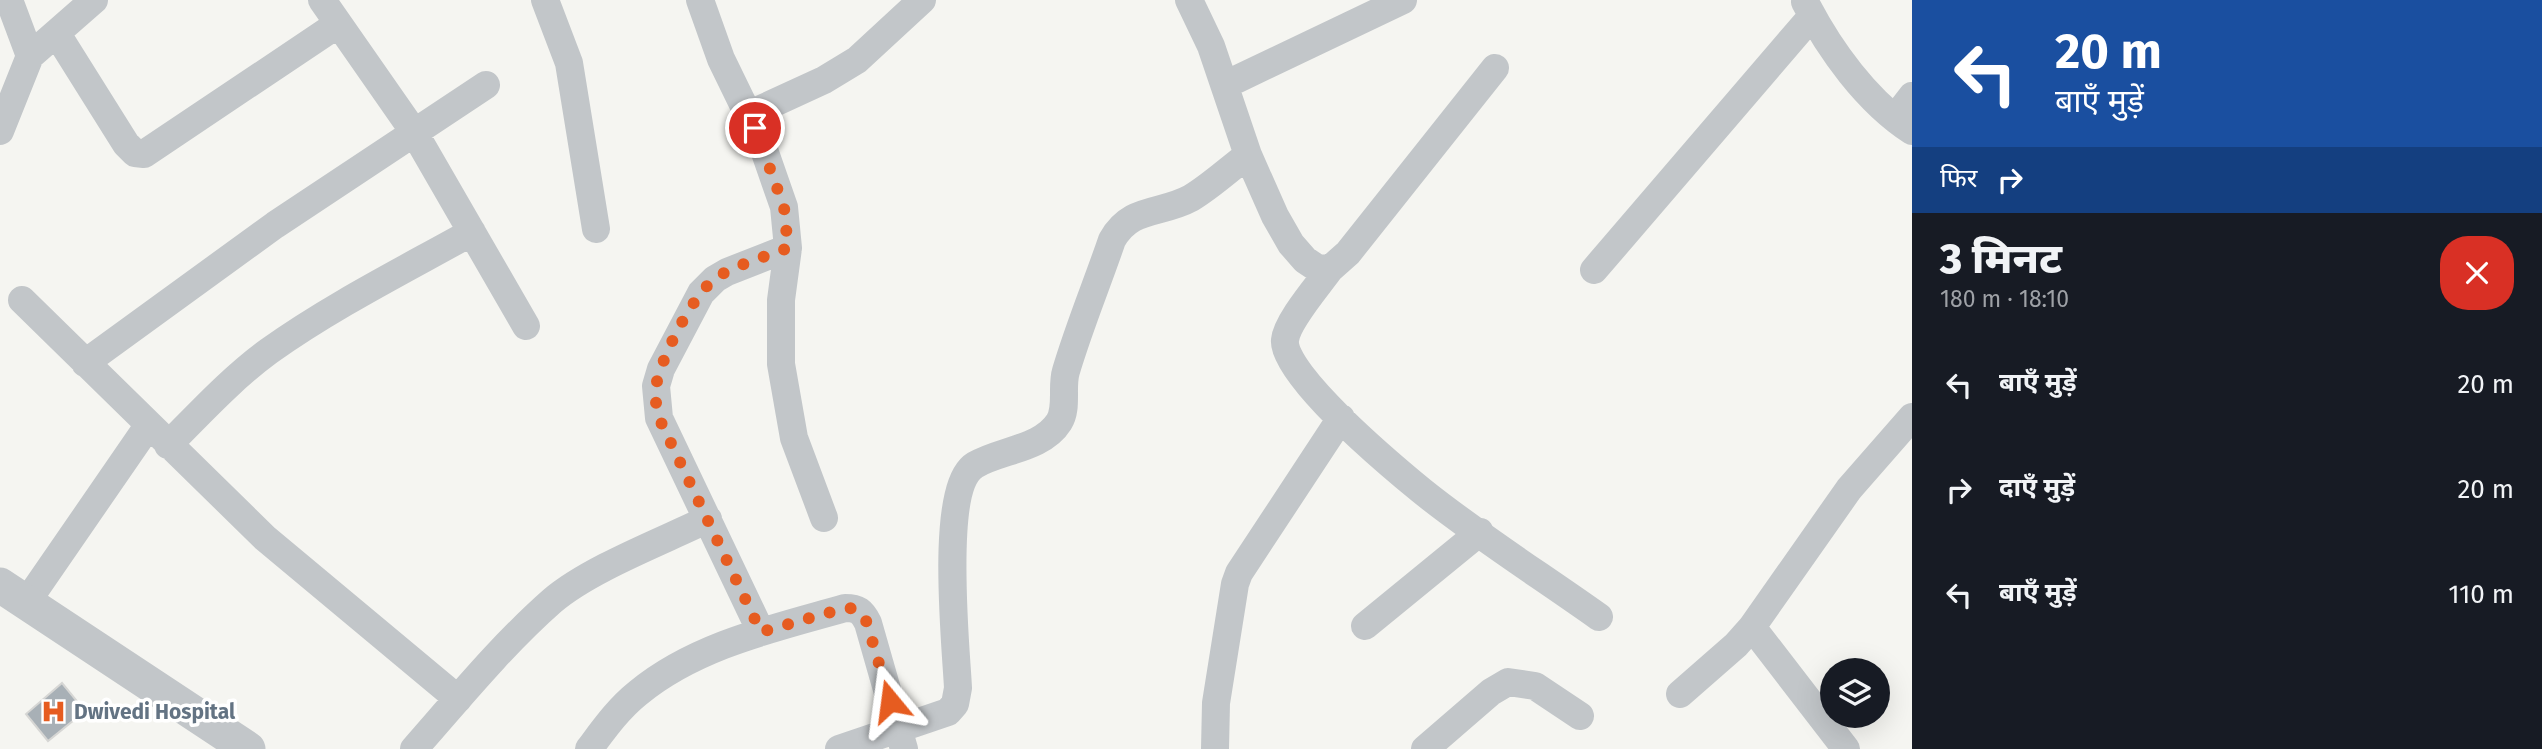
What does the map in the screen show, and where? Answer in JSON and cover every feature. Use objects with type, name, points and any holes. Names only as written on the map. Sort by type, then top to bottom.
[{"type":"street","points":[[9,0],[30,56]]},
{"type":"street","points":[[0,131],[30,56],[94,0]]},
{"type":"street","points":[[322,0],[414,132],[526,326]]},
{"type":"street","points":[[545,0],[569,63],[596,229]]},
{"type":"street","points":[[700,0],[721,59],[750,114],[784,207],[788,248],[781,300],[781,364],[794,438],[824,518]]},
{"type":"street","points":[[750,114],[824,80],[857,60],[922,0]]},
{"type":"street","points":[[1189,0],[1211,46],[1248,155],[1291,244],[1305,260],[1317,268],[1330,269]]},
{"type":"street","points":[[1225,85],[1403,0]]},
{"type":"street","points":[[1594,270],[1808,8],[1854,77],[1907,115]]},
{"type":"street","points":[[57,34],[127,144],[135,153],[144,154],[338,24]]},
{"type":"street","points":[[1495,68],[1349,253],[1330,269],[1288,329],[1284,341],[1286,352],[1303,380],[1423,492],[1599,617]]},
{"type":"street","points":[[85,363],[275,225],[486,85]]},
{"type":"street","points":[[839,749],[901,738],[948,712],[955,704],[958,688],[952,562],[955,506],[971,468],[986,459],[1034,442],[1049,433],[1060,421],[1065,373],[1112,240],[1120,226],[1130,218],[1192,197],[1248,155]]},
{"type":"street","points":[[248,749],[13,594],[158,436],[296,332],[472,232]]},
{"type":"street","points":[[761,632],[659,418],[656,386],[672,344],[692,307],[715,279],[788,248]]},
{"type":"street","points":[[22,300],[265,538],[458,699]]},
{"type":"street","points":[[1680,694],[1736,645],[1752,627],[1850,489],[1912,417]]},
{"type":"street","points":[[1215,749],[1216,703],[1235,584],[1252,551],[1341,418]]},
{"type":"street","points":[[414,749],[553,600],[590,578],[708,519]]},
{"type":"street","points":[[1365,626],[1480,532]]},
{"type":"street","points":[[589,749],[616,713],[649,685],[724,644],[845,608],[856,608],[864,614],[901,738]]},
{"type":"street","points":[[1752,627],[1846,749]]},
{"type":"street","points":[[1424,749],[1491,692],[1508,682],[1535,685],[1580,716]]},
{"type":"building","points":[[62,683],[85,711],[48,741],[26,714]]},
{"type":"place","name":"Dwivedi Hospital","points":[[54,712]]},
{"type":"route","points":[[755,128],[784,207],[788,248],[727,272],[701,293],[661,369],[655,400],[659,418],[761,632],[845,608],[856,608],[864,614],[890,701]]}]
